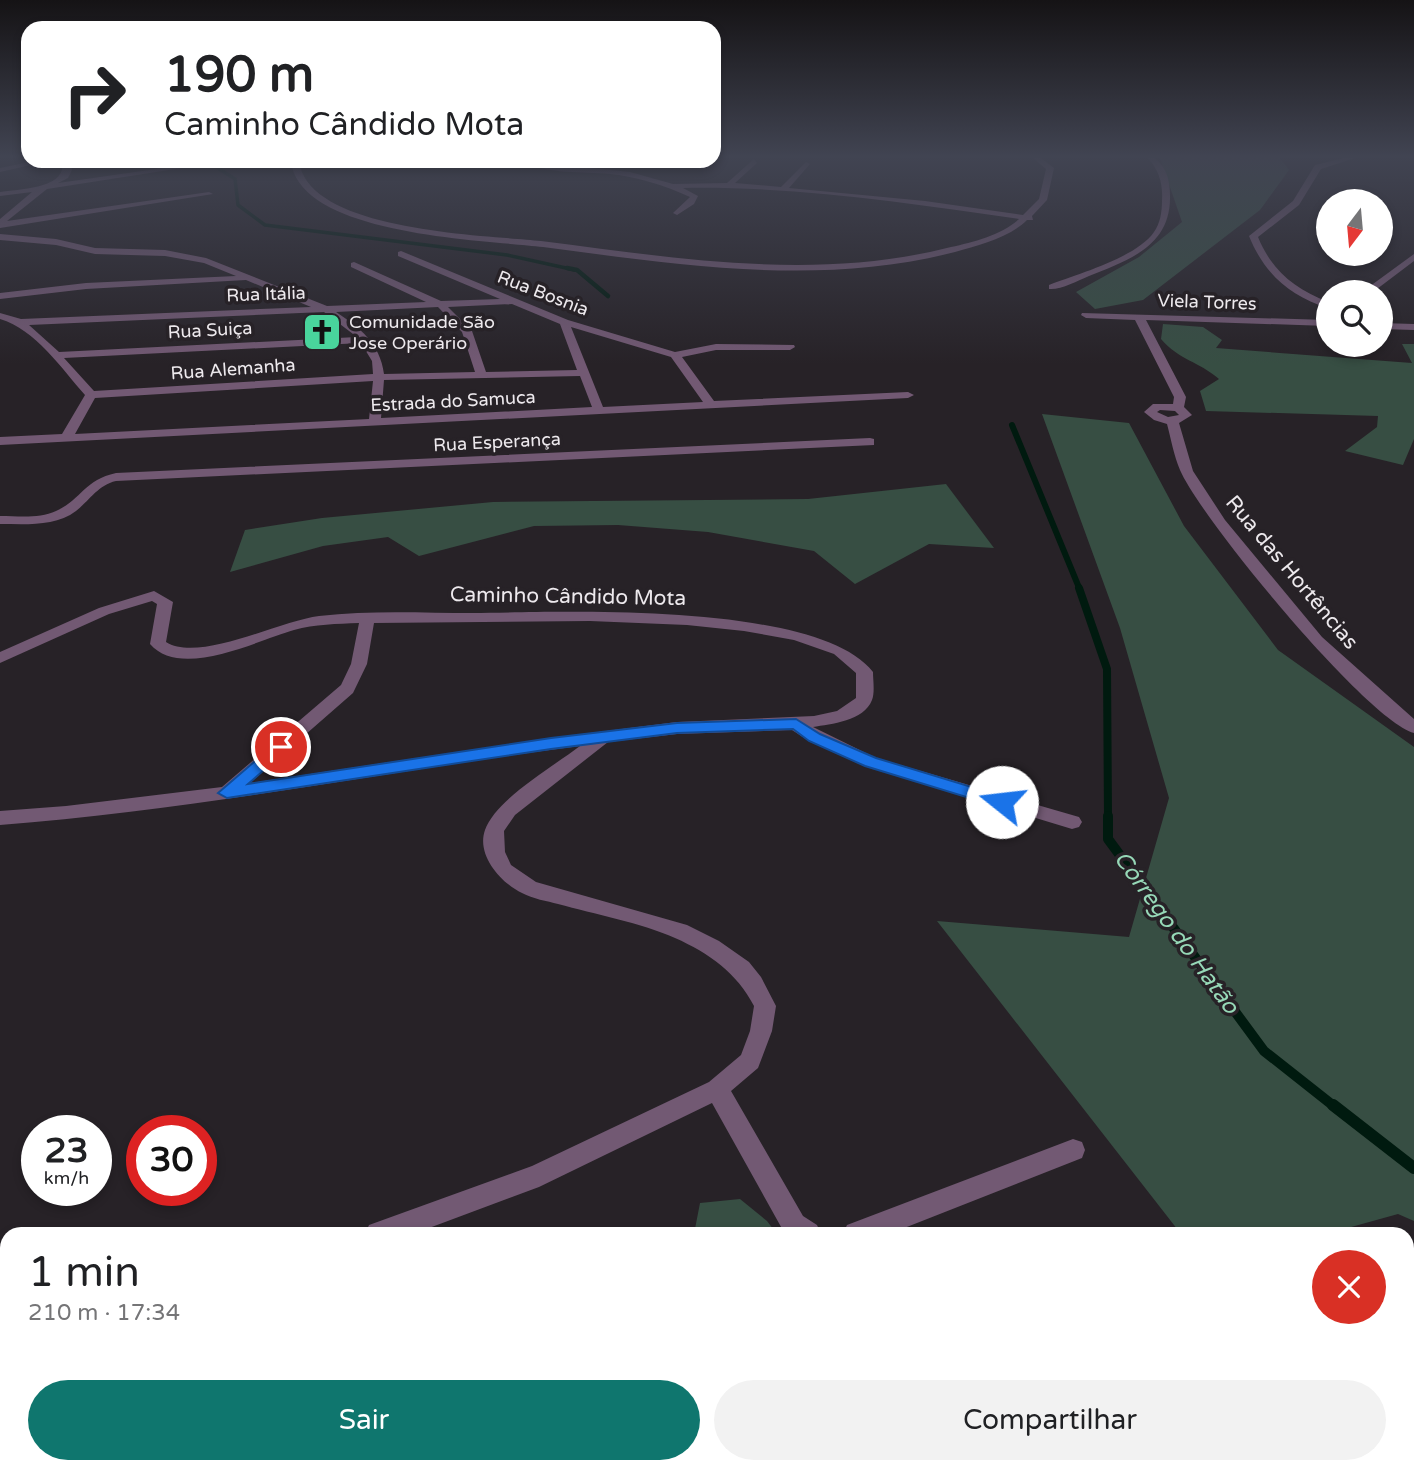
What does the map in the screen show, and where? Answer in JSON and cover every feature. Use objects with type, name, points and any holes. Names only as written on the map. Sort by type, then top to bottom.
[{"type":"street","points":[[410,227],[608,255],[743,267],[824,267],[910,259],[951,251],[988,239],[1013,227]]},
{"type":"street","points":[[1052,287],[1092,272],[1139,249],[1157,234],[1159,227]]},
{"type":"street","points":[[1265,227],[1253,236],[1262,260],[1272,272],[1301,293],[1316,300]]},
{"type":"street","points":[[0,237],[56,242],[95,251],[165,253],[206,261],[326,309],[350,324],[366,340],[377,361],[379,377],[375,423]]},
{"type":"street","name":"Rua Bosnia","points":[[401,254],[564,322],[676,355]]},
{"type":"street","points":[[1383,280],[1414,257]]},
{"type":"street","points":[[354,265],[441,305],[467,331],[482,375]]},
{"type":"street","name":"Rua Itália","points":[[0,296],[86,286],[249,279]]},
{"type":"street","name":"Rua Itália","points":[[20,322],[513,301]]},
{"type":"street","name":"Viela Torres","points":[[1086,315],[1316,323]]},
{"type":"street","points":[[0,316],[20,322],[56,355],[92,396],[66,438]]},
{"type":"street","name":"Rua das Hortências","points":[[1139,317],[1180,397],[1175,414],[1187,471],[1219,522],[1316,640],[1394,713],[1414,727]]},
{"type":"street","points":[[564,322],[599,411]]},
{"type":"street","points":[[1393,326],[1414,327]]},
{"type":"street","name":"Rua Suiça","points":[[56,355],[366,340]]},
{"type":"street","points":[[712,406],[676,355],[716,347],[790,347]]},
{"type":"street","name":"Rua Alemanha","points":[[92,396],[379,377],[586,373]]},
{"type":"street","name":"Estrada do Samuca","points":[[0,441],[908,394]]},
{"type":"street","name":"Rua Esperança","points":[[0,520],[43,519],[61,514],[72,508],[91,486],[107,478],[870,442]]},
{"type":"street","name":"Caminho Cândido Mota","points":[[0,659],[104,611],[154,596],[165,602],[158,644],[173,654],[209,651],[294,625],[367,618],[606,616],[692,620],[794,635],[845,653],[864,673],[866,690],[863,700],[855,709],[838,716],[796,724]]},
{"type":"street","points":[[227,793],[347,689],[356,677],[361,661],[367,618]]},
{"type":"street","points":[[0,818],[66,813],[227,793],[677,728],[796,724],[815,737],[870,762],[1072,822]]},
{"type":"street","points":[[397,1227],[539,1175],[717,1089],[750,1061],[761,1031],[765,1006],[741,968],[711,947],[680,931],[529,888],[504,870],[495,852],[494,831],[508,810],[602,737]]},
{"type":"street","points":[[717,1089],[797,1227]]},
{"type":"street","points":[[874,1227],[1073,1150]]},
{"type":"green space","points":[[1176,227],[1238,227],[1143,300],[1095,309],[1076,292],[1139,257]]},
{"type":"green space","points":[[1163,324],[1203,327],[1222,340],[1216,348],[1412,363],[1402,344],[1414,344],[1414,439],[1403,465],[1345,451],[1377,427],[1378,416],[1206,411],[1200,391],[1219,379],[1161,339]]},
{"type":"green space","points":[[1042,414],[1129,423],[1184,526],[1278,650],[1414,747],[1414,1221],[1398,1214],[1351,1227],[1176,1227],[937,921],[1129,937],[1169,798],[1120,628]]},
{"type":"green space","points":[[946,484],[994,548],[929,544],[855,584],[814,551],[708,532],[618,525],[534,526],[419,556],[388,537],[323,546],[230,572],[245,530],[322,518],[493,502],[808,499]]},
{"type":"green space","points":[[740,1199],[772,1227],[695,1227],[700,1203]]},
{"type":"waterway","name":"Córrego do Hatão","points":[[279,227],[507,255],[575,270]]},
{"type":"waterway","name":"Córrego do Hatão","points":[[567,268],[577,270],[608,296]]},
{"type":"waterway","name":"Córrego do Hatão","points":[[1012,425],[1080,590]]},
{"type":"waterway","name":"Córrego do Hatão","points":[[1079,588],[1107,669],[1108,817]]},
{"type":"waterway","name":"Córrego do Hatão","points":[[1108,817],[1108,839],[1264,1051],[1335,1107]]},
{"type":"waterway","name":"Córrego do Hatão","points":[[1333,1105],[1414,1168]]},
{"type":"place","name":"Comunidade São Jose Operário","points":[[322,332]]},
{"type":"route","points":[[281,747],[227,793],[551,744],[677,728],[796,724],[815,737],[870,762],[1002,802]]}]
